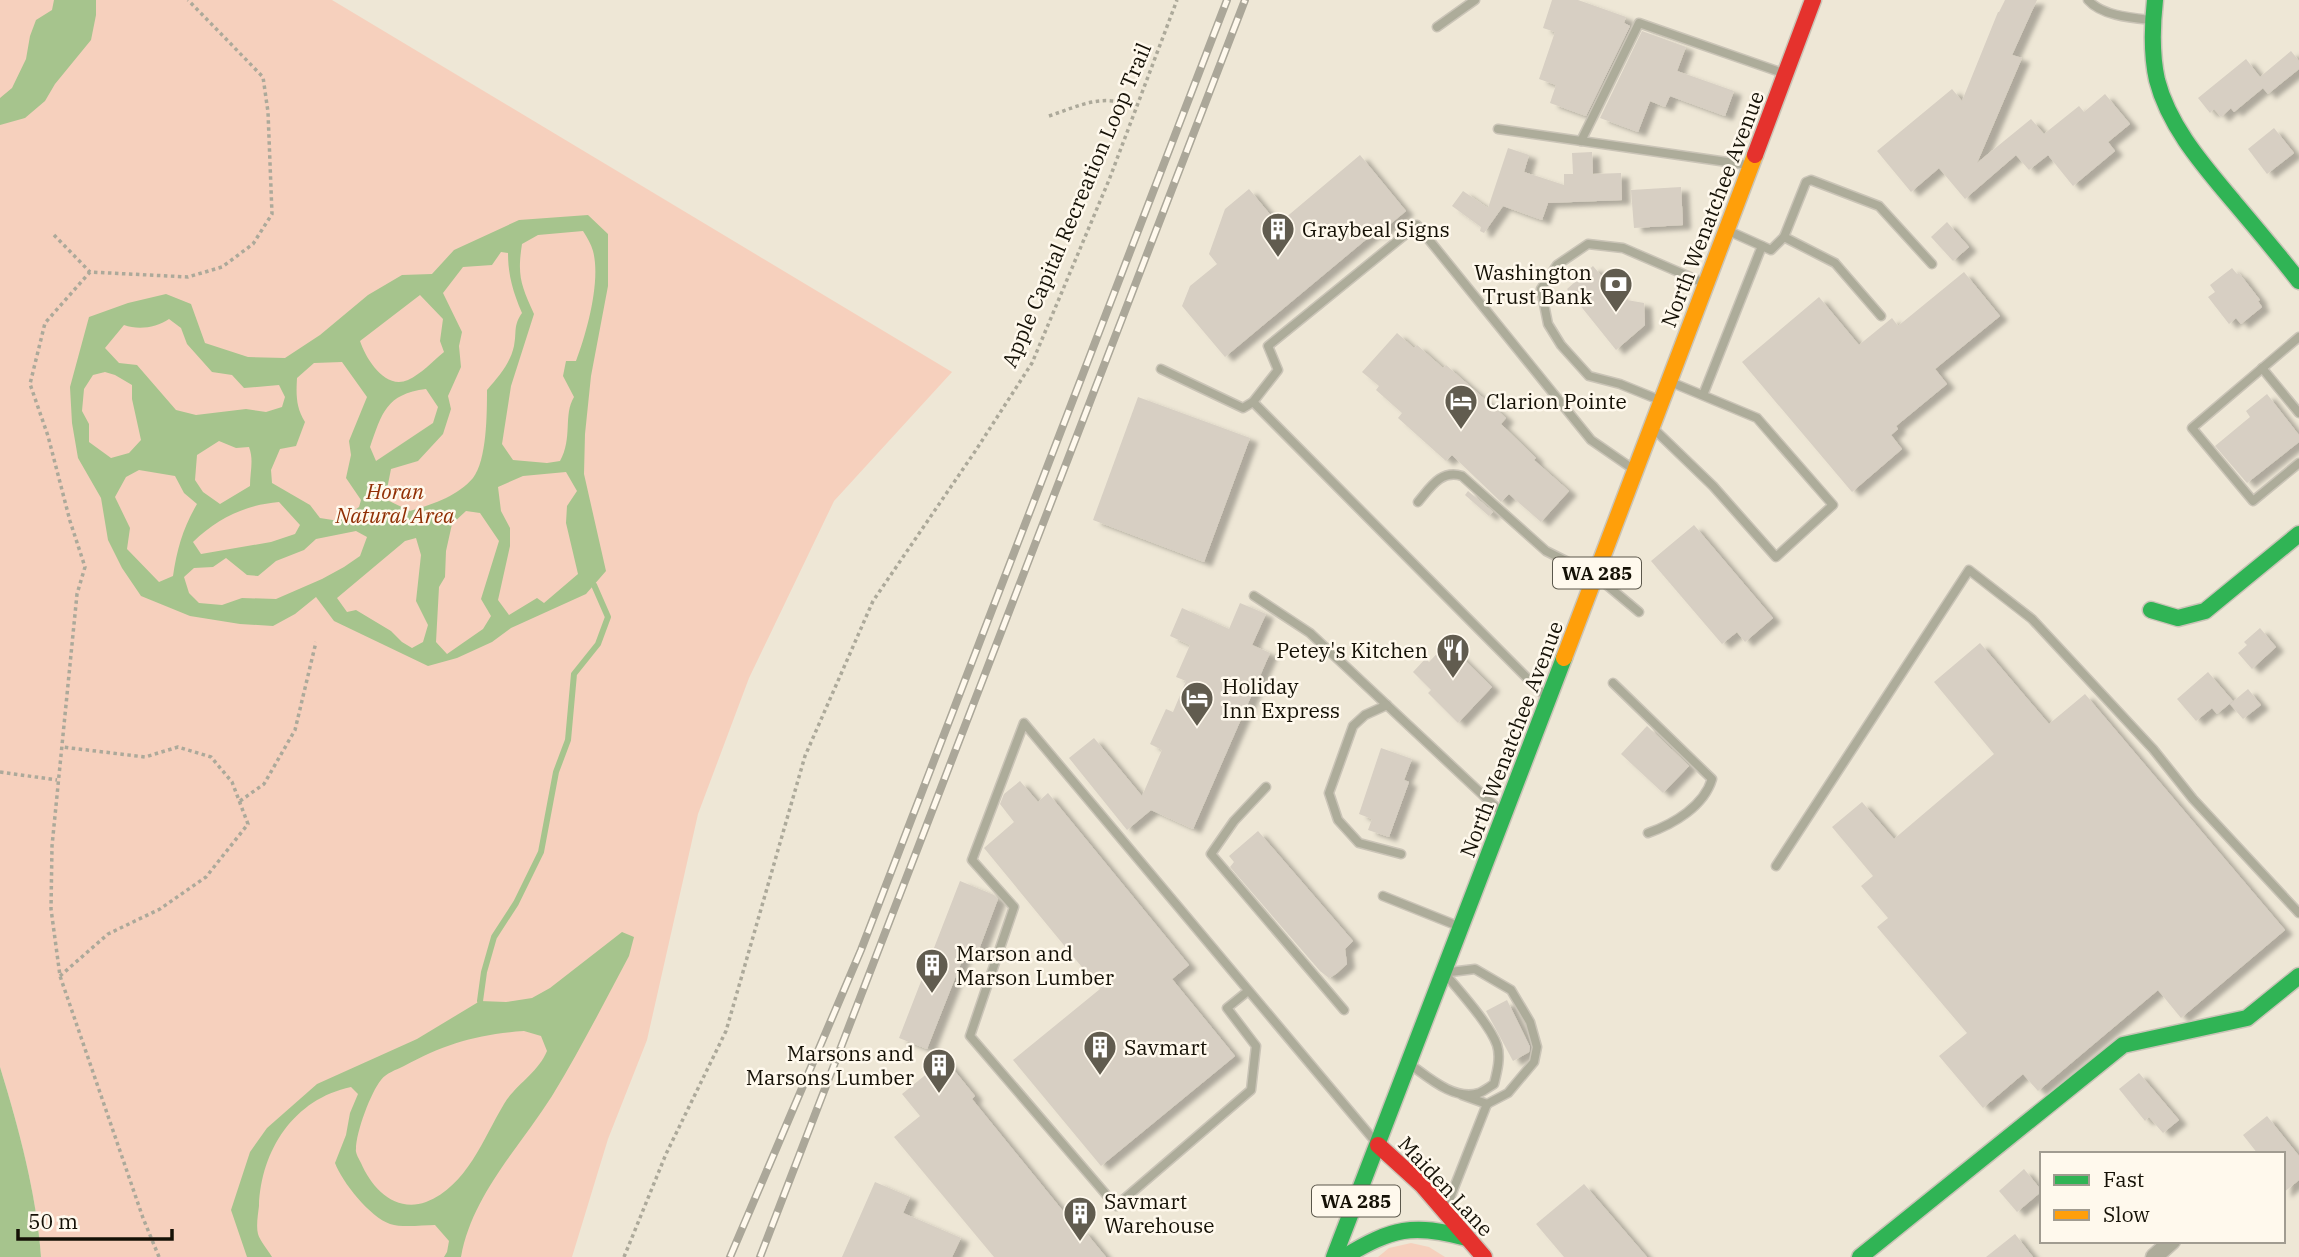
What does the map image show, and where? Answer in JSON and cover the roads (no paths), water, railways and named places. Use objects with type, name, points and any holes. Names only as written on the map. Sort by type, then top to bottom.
[{"type":"main road","name":"North Wenatchee Avenue","points":[[1334,1257],[1814,0]]},
{"type":"main road","points":[[2155,0],[2152,20],[2154,63],[2159,87],[2177,129],[2299,281]]},
{"type":"main road","points":[[2151,610],[2167,618],[2188,618],[2206,611],[2299,534]]},
{"type":"main road","points":[[1860,1257],[2123,1045],[2247,1018],[2299,976]]},
{"type":"main road","name":"Maiden Lane","points":[[1378,1145],[1422,1185],[1483,1257]]},
{"type":"main road","points":[[1344,1257],[1366,1243],[1409,1228],[1426,1227],[1467,1238]]},
{"type":"street","points":[[2154,1257],[2170,1243]]},
{"type":"lane","points":[[1437,27],[1475,0]]},
{"type":"lane","points":[[2088,0],[2095,8],[2152,20]]},
{"type":"lane","points":[[1581,141],[1639,23],[1786,74]]},
{"type":"lane","points":[[1498,129],[1751,166]]},
{"type":"lane","points":[[1727,230],[1771,250],[1784,237],[1806,181],[1811,180],[1880,206],[1932,264]]},
{"type":"lane","points":[[1161,369],[1244,408],[1253,402],[1278,370],[1268,346],[1417,225],[1591,440],[1636,471]]},
{"type":"lane","points":[[1784,237],[1835,263],[1881,316]]},
{"type":"lane","points":[[1662,401],[1620,384],[1589,376],[1561,345],[1548,324],[1541,289],[1557,265],[1588,244],[1623,248],[1706,284]]},
{"type":"lane","points":[[1703,396],[1762,246]]},
{"type":"lane","points":[[2299,337],[2192,428],[2253,502],[2299,463]]},
{"type":"lane","points":[[2262,368],[2299,413]]},
{"type":"lane","points":[[1652,428],[1713,486],[1776,557],[1833,505],[1757,418],[1670,382]]},
{"type":"lane","points":[[1253,402],[1548,699]]},
{"type":"lane","points":[[1418,502],[1441,477],[1454,473],[1462,476],[1546,551],[1596,576],[1639,612]]},
{"type":"lane","points":[[1776,866],[1969,570],[2032,619],[2153,749],[2193,799],[2299,914]]},
{"type":"lane","points":[[1254,596],[1310,633],[1504,815]]},
{"type":"lane","points":[[1613,683],[1712,779],[1707,793],[1670,825],[1648,833]]},
{"type":"lane","points":[[1387,705],[1365,715],[1353,726],[1329,793],[1338,820],[1359,843],[1401,854]]},
{"type":"lane","points":[[1248,991],[1227,1008],[1256,1046],[1251,1090],[1116,1206],[970,1036],[1014,907],[972,860],[1024,723],[1378,1145]]},
{"type":"lane","points":[[1266,787],[1234,821],[1211,853],[1344,1010]]},
{"type":"lane","points":[[1383,896],[1461,928]]},
{"type":"lane","points":[[1444,972],[1475,969],[1511,990],[1530,1022],[1537,1047],[1534,1062],[1508,1093],[1487,1104],[1445,1211]]},
{"type":"lane","points":[[1444,972],[1473,1007],[1497,1045],[1498,1066],[1494,1084],[1479,1093],[1462,1095]]},
{"type":"lane","points":[[1409,1063],[1435,1082],[1487,1104]]},
{"type":"waterway","points":[[480,1001],[484,972],[494,937],[516,903],[541,852],[556,772],[568,740],[574,674],[598,644],[608,617],[594,585]]},
{"type":"railway","points":[[730,1257],[861,950],[1227,0]]},
{"type":"railway","points":[[760,1257],[1245,0]]},
{"type":"place","name":"Graybeal Signs","points":[[1278,259]]},
{"type":"place","name":"Washington Trust Bank","points":[[1616,314]]},
{"type":"place","name":"Clarion Pointe","points":[[1461,431]]},
{"type":"place","name":"Petey's Kitchen","points":[[1453,680]]},
{"type":"place","name":"Holiday Inn Express","points":[[1197,728]]},
{"type":"place","name":"Marson and Marson Lumber","points":[[932,995]]},
{"type":"place","name":"Savmart","points":[[1100,1077]]},
{"type":"place","name":"Marsons and Marsons Lumber","points":[[939,1095]]},
{"type":"place","name":"Savmart Warehouse","points":[[1080,1243]]},
{"type":"park label","name":"Horan Natural Area","points":[[395,503]]}]
